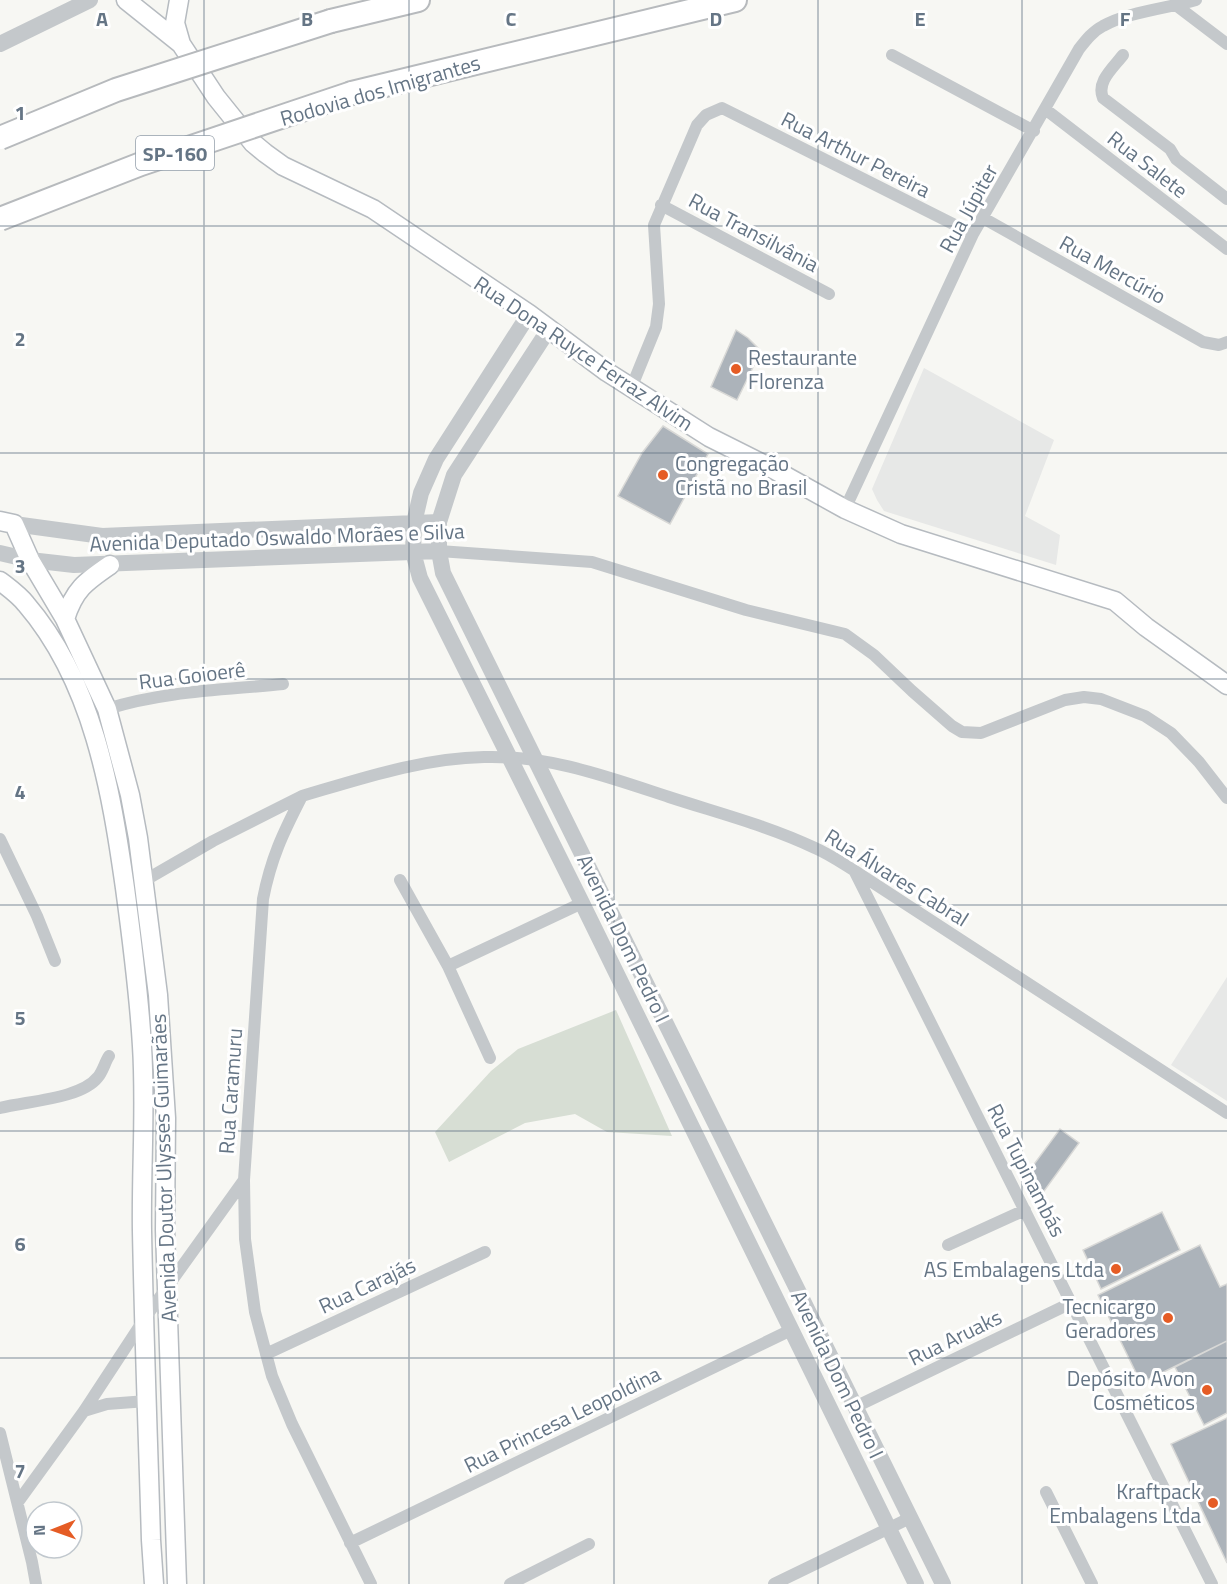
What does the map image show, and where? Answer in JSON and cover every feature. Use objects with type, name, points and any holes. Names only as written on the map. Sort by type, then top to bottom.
[{"type":"highway","points":[[0,138],[116,90],[331,21],[418,0]]},
{"type":"highway","name":"Rodovia dos Imigrantes","points":[[0,219],[141,164],[352,93],[735,0]]},
{"type":"main road","name":"Rua Dona Ruyce Ferraz Alvim","points":[[126,0],[181,44],[223,106],[252,143],[265,153],[283,166],[373,210],[529,314],[607,372],[633,386],[709,437],[845,509],[901,534],[1115,601],[1146,627],[1227,685]]},
{"type":"main road","points":[[179,0],[175,23],[181,44]]},
{"type":"main road","name":"Avenida Doutor Ulysses Guimarães","points":[[7,523],[65,619],[107,709],[130,795],[138,838],[158,995],[163,1054],[166,1118],[166,1288],[177,1584]]},
{"type":"main road","points":[[65,619],[74,594],[110,565]]},
{"type":"main road","name":"Avenida Doutor Ulysses Guimarães","points":[[0,581],[24,602],[41,623],[60,654],[88,715],[106,778],[119,847],[129,918],[142,1047],[142,1230],[154,1584]]},
{"type":"main road","points":[[147,1401],[157,1400],[164,1406],[168,1508],[174,1516]]},
{"type":"street","points":[[0,44],[90,0]]},
{"type":"street","name":"Rua Júpiter","points":[[845,509],[973,234],[1079,49],[1089,36],[1104,25],[1122,18],[1196,0]]},
{"type":"street","points":[[1177,6],[1227,44]]},
{"type":"street","points":[[892,55],[1034,131]]},
{"type":"street","points":[[1123,55],[1101,84],[1104,98],[1170,149],[1176,159],[1227,199]]},
{"type":"street","name":"Rua Arthur Pereira","points":[[661,205],[697,125],[706,115],[722,108],[973,234]]},
{"type":"street","name":"Rua Salete","points":[[1046,109],[1227,249]]},
{"type":"street","points":[[633,386],[656,327],[659,304],[654,225],[661,205]]},
{"type":"street","name":"Rua Transilvânia","points":[[661,205],[829,294]]},
{"type":"street","name":"Rua Mercúrio","points":[[983,218],[1203,342],[1219,345],[1227,342]]},
{"type":"street","name":"Avenida Dom Pedro I","points":[[529,314],[436,459],[421,493],[414,523],[413,552],[420,578],[916,1584]]},
{"type":"street","name":"Avenida Dom Pedro I","points":[[549,329],[454,475],[439,522],[438,551],[443,573],[943,1584]]},
{"type":"street","name":"Avenida Deputado Oswaldo Morães e Silva","points":[[7,523],[102,536],[439,522]]},
{"type":"street","name":"Avenida Deputado Oswaldo Morães e Silva","points":[[30,560],[74,565],[110,565],[438,551],[592,562],[746,610],[845,634],[874,656],[952,726],[962,732],[981,733],[1065,700],[1084,697],[1101,699],[1145,716],[1171,733],[1199,762],[1227,798]]},
{"type":"street","points":[[0,552],[30,560]]},
{"type":"street","name":"Rua Goioerê","points":[[107,709],[160,696],[283,684]]},
{"type":"street","points":[[142,882],[213,841],[302,796],[425,764],[481,757],[509,757]]},
{"type":"street","name":"Rua Álvares Cabral","points":[[509,757],[536,759],[587,771],[766,828],[816,848],[855,871],[1227,1113]]},
{"type":"street","name":"Rua Caramuru","points":[[302,796],[281,837],[269,868],[263,899],[244,1180],[245,1239],[255,1312],[272,1376],[292,1424],[371,1584]]},
{"type":"street","points":[[0,839],[37,916],[55,961]]},
{"type":"street","name":"Rua Tupinambás","points":[[855,871],[1212,1584]]},
{"type":"street","points":[[400,880],[448,966],[490,1058]]},
{"type":"street","points":[[448,966],[582,903]]},
{"type":"street","points":[[0,1108],[84,1088],[98,1077],[109,1056]]},
{"type":"street","points":[[18,1502],[244,1180]]},
{"type":"street","points":[[733,1211],[753,1200]]},
{"type":"street","points":[[948,1245],[1025,1210]]},
{"type":"street","name":"Rua Carajás","points":[[266,1354],[485,1252]]},
{"type":"street","name":"Rua Aruaks","points":[[855,1407],[1071,1303]]},
{"type":"street","name":"Rua Princesa Leopoldina","points":[[350,1543],[791,1330]]},
{"type":"street","points":[[84,1411],[107,1404],[147,1401]]},
{"type":"street","points":[[0,1433],[33,1562],[36,1584]]},
{"type":"street","points":[[1046,1492],[1092,1584]]},
{"type":"street","points":[[774,1584],[910,1518]]},
{"type":"street","points":[[510,1584],[589,1545]]},
{"type":"shaded area","points":[[924,368],[1054,440],[1025,516],[1060,535],[1056,565],[884,511],[872,489]]},
{"type":"shaded area","points":[[1227,977],[1227,1101],[1171,1065]]},
{"type":"shaded area","points":[[616,1010],[672,1136],[607,1132],[575,1114],[525,1123],[449,1162],[435,1132],[491,1071],[518,1049]]},
{"type":"building","name":"Restaurante Florenza","points":[[736,330],[761,351],[737,400],[711,387]]},
{"type":"building","name":"Congregação Cristã no Brasil","points":[[663,426],[708,454],[670,524],[618,496],[642,453]]},
{"type":"building","points":[[1060,1129],[1079,1143],[1039,1198],[1029,1171]]},
{"type":"building","name":"AS Embalagens Ltda","points":[[1162,1212],[1180,1250],[1101,1289],[1083,1250]]},
{"type":"building","name":"Tecnicargo Geradores","points":[[1200,1245],[1220,1287],[1227,1284],[1227,1341],[1141,1383],[1098,1295]]},
{"type":"building","name":"Depósito Avon Cosméticos","points":[[1227,1341],[1227,1413],[1204,1425],[1175,1367]]},
{"type":"building","name":"Kraftpack Embalagens Ltda","points":[[1227,1418],[1227,1563],[1171,1444]]},
{"type":"place","name":"Restaurante Florenza","points":[[736,369]]},
{"type":"place","name":"Congregação Cristã no Brasil","points":[[663,475]]},
{"type":"place","name":"AS Embalagens Ltda","points":[[1116,1269]]},
{"type":"place","name":"Tecnicargo Geradores","points":[[1168,1318]]},
{"type":"place","name":"Depósito Avon Cosméticos","points":[[1207,1390]]},
{"type":"place","name":"Kraftpack Embalagens Ltda","points":[[1213,1503]]}]
